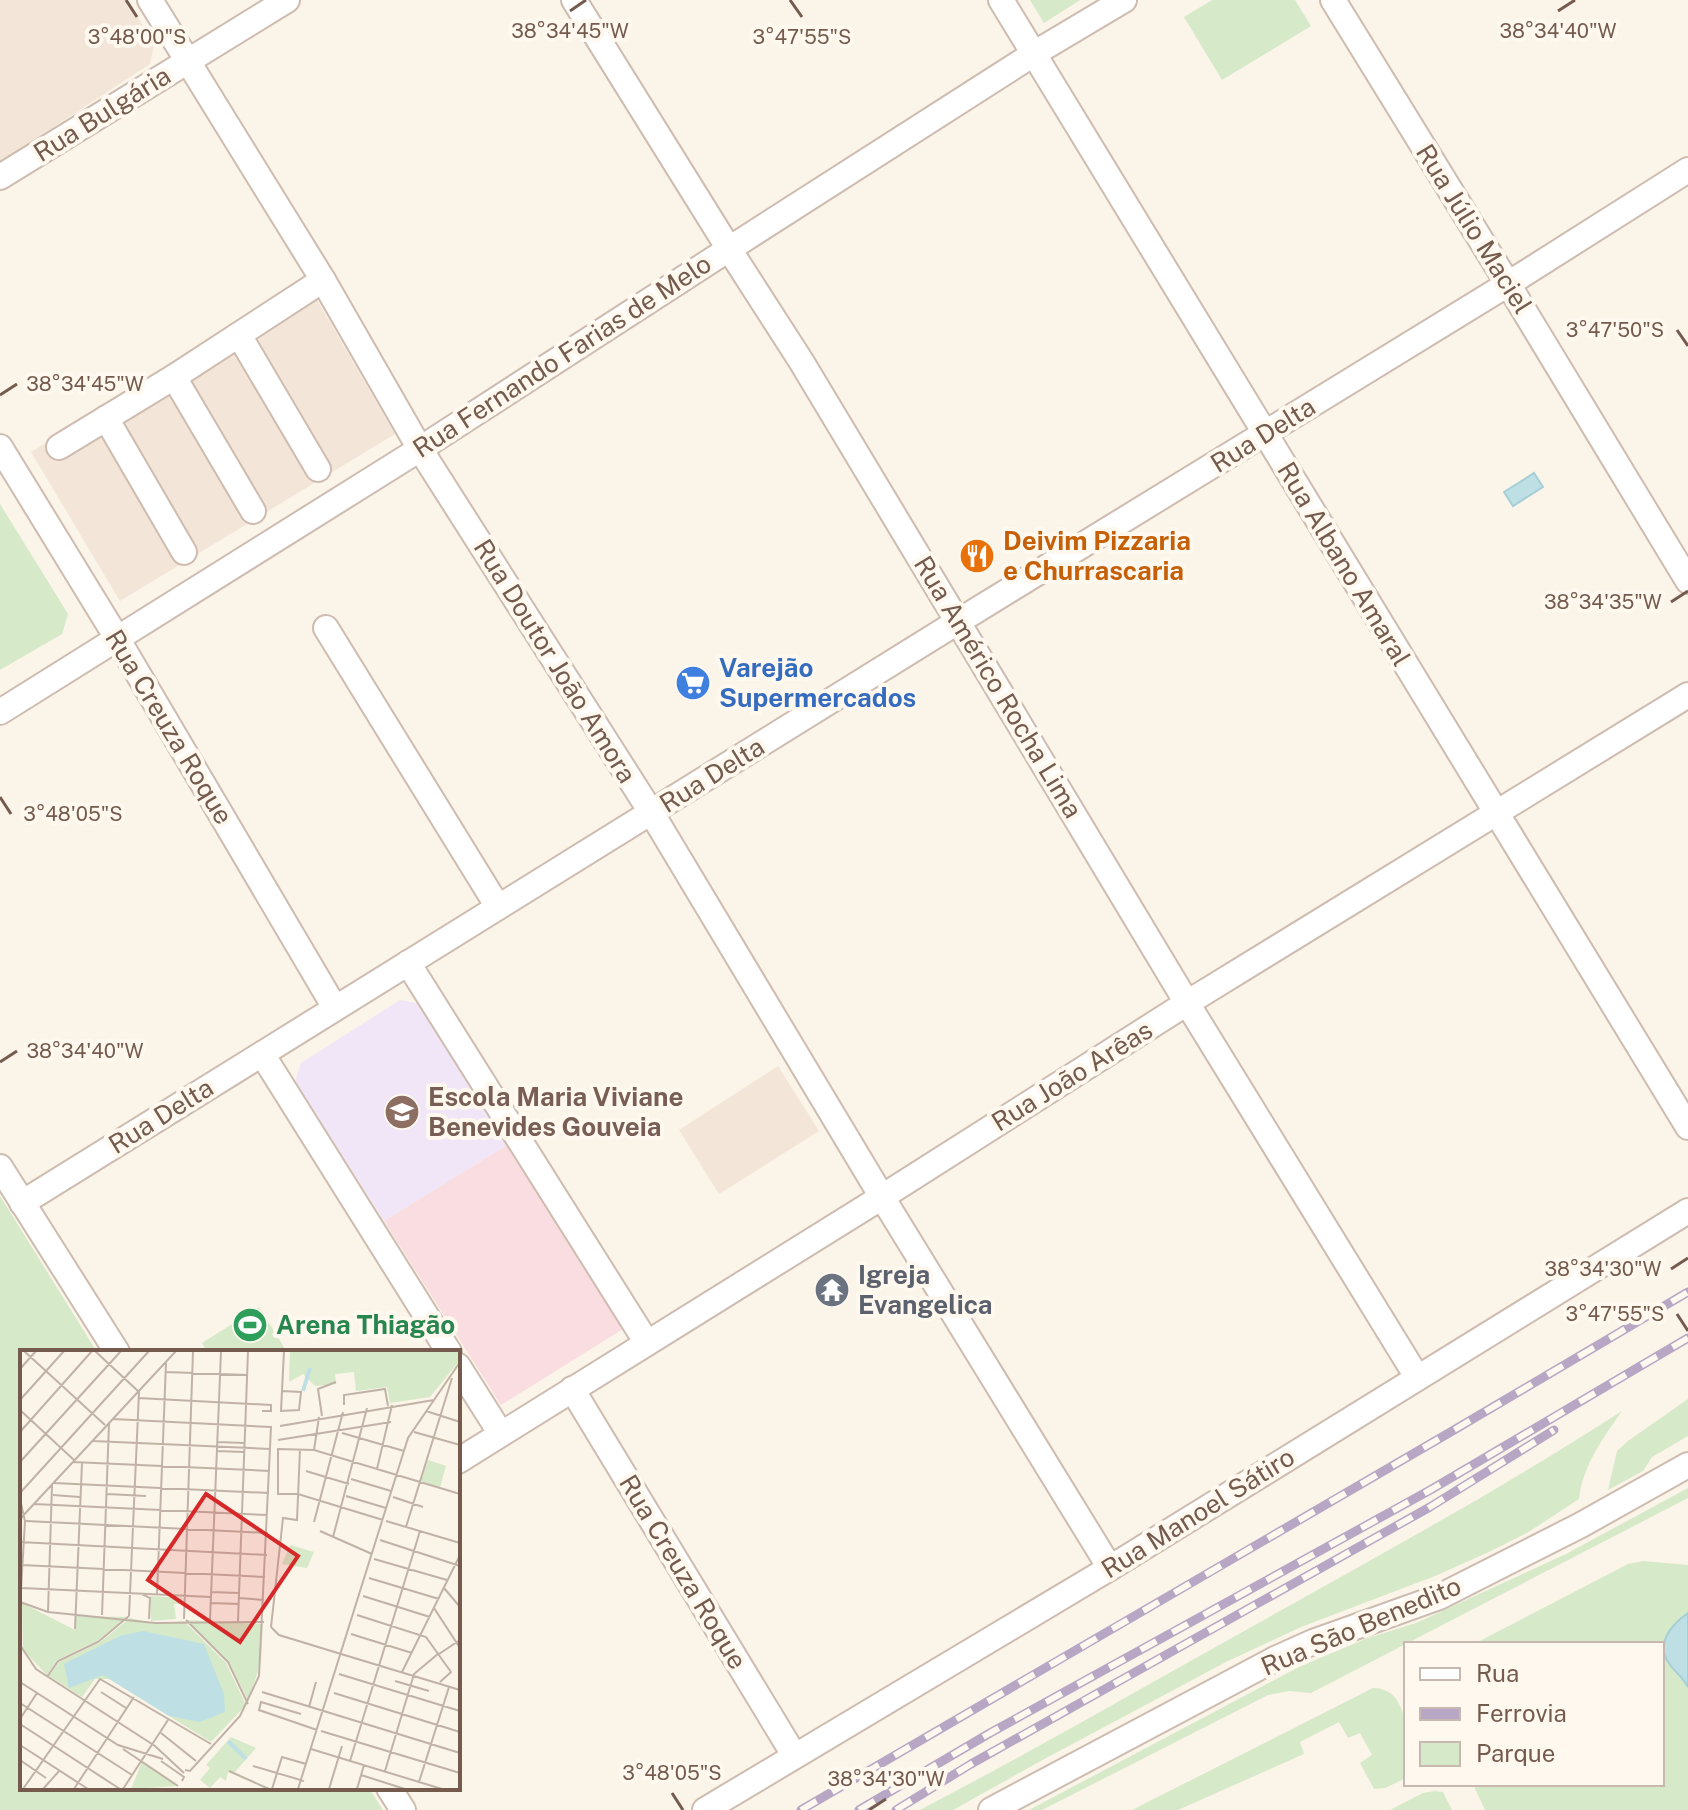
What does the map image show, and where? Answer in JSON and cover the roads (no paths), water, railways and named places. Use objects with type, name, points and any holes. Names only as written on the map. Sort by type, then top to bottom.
[{"type":"street","name":"Rua Doutor João Amora","points":[[150,0],[323,280],[420,449],[651,812],[1110,1568]]},
{"type":"street","name":"Rua Bulgária","points":[[0,177],[287,0]]},
{"type":"street","name":"Rua Américo Rocha Lima","points":[[574,0],[801,361],[1187,1003],[1417,1377]]},
{"type":"street","name":"Rua Albano Amaral","points":[[1001,0],[1688,1127]]},
{"type":"street","name":"Rua Fernando Farias de Melo","points":[[0,712],[420,449],[1035,53],[1124,0]]},
{"type":"street","name":"Rua Júlio Maciel","points":[[1333,0],[1688,581]]},
{"type":"street","name":"Rua Delta","points":[[22,1203],[1688,170]]},
{"type":"street","points":[[59,447],[323,280]]},
{"type":"street","points":[[239,335],[318,469]]},
{"type":"street","points":[[174,377],[253,511]]},
{"type":"street","points":[[106,418],[184,552]]},
{"type":"street","name":"Rua Creuza Roque","points":[[0,447],[117,638],[335,1008]]},
{"type":"street","points":[[326,628],[498,907]]},
{"type":"street","name":"Rua João Arêas","points":[[460,1460],[1187,1003],[1688,695]]},
{"type":"street","points":[[408,963],[647,1343]]},
{"type":"street","points":[[262,1054],[448,1350]]},
{"type":"street","points":[[0,1167],[116,1350]]},
{"type":"street","name":"Rua Manoel Sátiro","points":[[705,1810],[1110,1568],[1688,1211]]},
{"type":"street","points":[[460,1369],[501,1434]]},
{"type":"street","name":"Rua Creuza Roque","points":[[572,1389],[794,1755]]},
{"type":"street","name":"Rua São Benedito","points":[[991,1810],[1275,1659],[1313,1642],[1439,1597],[1581,1525],[1688,1465]]},
{"type":"street","points":[[390,1790],[403,1810]]},
{"type":"water","points":[[1534,473],[1543,487],[1513,506],[1504,492]]},
{"type":"water","points":[[1688,1613],[1688,1687],[1667,1660],[1664,1643],[1669,1631]]},
{"type":"railway","points":[[801,1810],[1688,1292]]},
{"type":"railway","points":[[859,1810],[990,1733],[1432,1489],[1688,1338]]},
{"type":"railway","points":[[896,1810],[971,1764],[1430,1507],[1554,1430]]},
{"type":"place","name":"Deivim Pizzaria e Churrascaria","points":[[977,556]]},
{"type":"place","name":"Varejão Supermercados","points":[[693,683]]},
{"type":"place","name":"Escola Maria Viviane Benevides Gouveia","points":[[402,1112]]},
{"type":"place","name":"Igreja Evangelica","points":[[832,1290]]},
{"type":"place","name":"Arena Thiagão","points":[[250,1325]]}]
